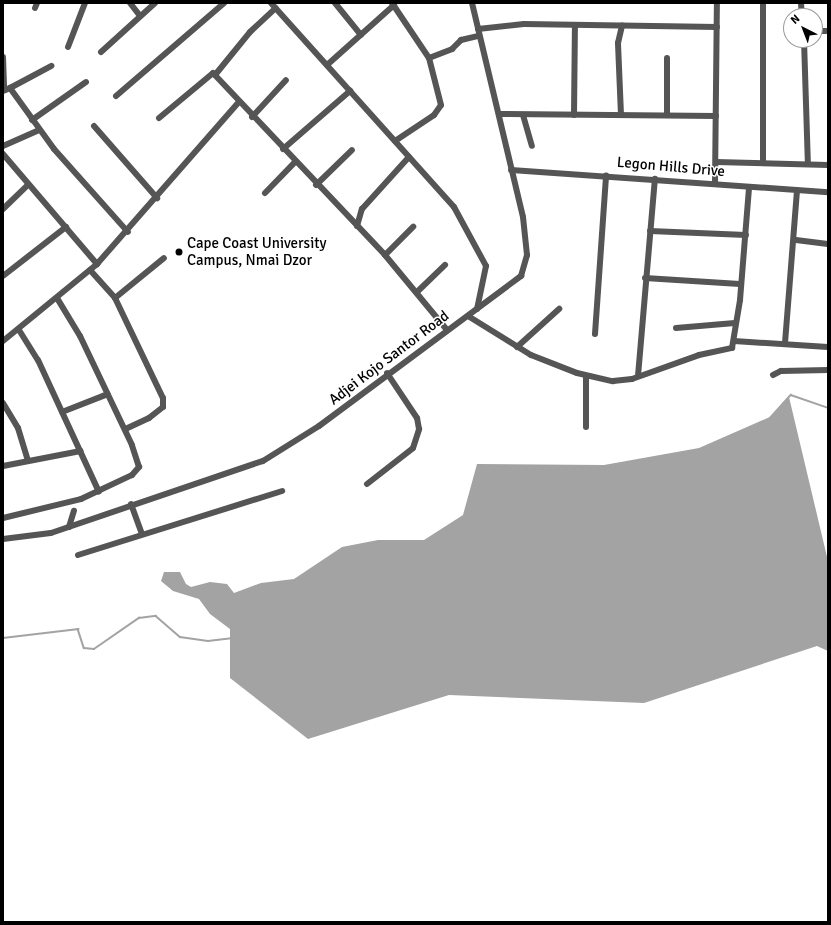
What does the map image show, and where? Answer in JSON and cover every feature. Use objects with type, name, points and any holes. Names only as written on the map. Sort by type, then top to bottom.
[{"type":"street","points":[[68,46],[85,3]]},
{"type":"street","points":[[130,3],[140,16]]},
{"type":"street","points":[[101,52],[154,3]]},
{"type":"street","points":[[116,96],[224,3]]},
{"type":"street","points":[[270,3],[454,207],[483,258],[485,280],[477,308]]},
{"type":"street","points":[[335,3],[361,35]]},
{"type":"street","name":"Adjei Kojo Santor Road","points":[[3,539],[44,535],[131,504],[263,462],[319,426],[387,373],[514,283],[524,269],[527,255],[523,217],[511,170],[500,114],[472,3]]},
{"type":"street","points":[[715,184],[717,3]]},
{"type":"street","points":[[763,3],[763,162]]},
{"type":"street","points":[[327,65],[393,4],[429,58],[441,105],[434,115],[395,141]]},
{"type":"street","points":[[215,75],[250,32],[276,8]]},
{"type":"street","points":[[478,29],[519,24],[717,27]]},
{"type":"street","points":[[574,24],[574,115]]},
{"type":"street","points":[[621,115],[618,43],[622,26]]},
{"type":"street","points":[[429,58],[449,51],[461,40],[480,36]]},
{"type":"street","points":[[804,48],[808,164]]},
{"type":"street","points":[[3,57],[6,90],[128,232]]},
{"type":"street","points":[[667,58],[667,114]]},
{"type":"street","points":[[6,90],[51,66]]},
{"type":"street","points":[[159,118],[212,73],[215,75],[238,103],[384,255],[417,292],[447,330]]},
{"type":"street","points":[[252,117],[286,80]]},
{"type":"street","points":[[32,120],[86,82]]},
{"type":"street","points":[[283,149],[350,91]]},
{"type":"street","points":[[3,341],[19,330],[97,264],[128,232],[238,103]]},
{"type":"street","points":[[500,114],[667,114],[716,116]]},
{"type":"street","points":[[523,115],[532,146]]},
{"type":"street","points":[[94,126],[157,198]]},
{"type":"street","points":[[3,146],[39,130]]},
{"type":"street","points":[[316,185],[352,150]]},
{"type":"street","points":[[3,154],[97,264]]},
{"type":"street","points":[[356,226],[362,209],[409,157]]},
{"type":"street","points":[[265,193],[295,162]]},
{"type":"street","points":[[716,162],[763,162],[828,165]]},
{"type":"street","name":"Legon Hills Drive","points":[[511,170],[828,192]]},
{"type":"street","points":[[595,334],[606,176]]},
{"type":"street","points":[[638,376],[645,278],[655,179]]},
{"type":"street","points":[[3,208],[28,185]]},
{"type":"street","points":[[468,316],[517,347],[586,376],[613,381],[638,376],[699,355],[732,348],[746,235],[749,187]]},
{"type":"street","points":[[785,343],[789,270],[796,240],[798,190]]},
{"type":"street","points":[[3,276],[66,227]]},
{"type":"street","points":[[384,255],[413,227]]},
{"type":"street","points":[[650,231],[746,235]]},
{"type":"street","points":[[796,240],[828,244]]},
{"type":"street","points":[[116,298],[164,258]]},
{"type":"street","points":[[417,292],[445,266]]},
{"type":"street","points":[[90,270],[116,298],[164,398],[163,407],[149,418],[125,429]]},
{"type":"street","points":[[645,278],[740,284]]},
{"type":"street","points":[[3,518],[99,492],[132,475],[139,467],[125,429],[80,336],[57,298]]},
{"type":"street","points":[[517,347],[559,309]]},
{"type":"street","points":[[676,328],[735,323]]},
{"type":"street","points":[[19,330],[38,360],[99,492]]},
{"type":"street","points":[[734,341],[785,343],[828,347]]},
{"type":"street","points":[[773,375],[781,371],[828,370]]},
{"type":"street","points":[[367,484],[413,448],[418,429],[417,418],[387,373]]},
{"type":"street","points":[[586,376],[586,427]]},
{"type":"street","points":[[62,412],[108,394]]},
{"type":"street","points":[[3,403],[18,428],[28,460]]},
{"type":"street","points":[[3,466],[28,460],[81,452]]},
{"type":"street","points":[[78,555],[282,491]]},
{"type":"street","points":[[131,504],[142,534]]},
{"type":"street","points":[[69,527],[74,511]]},
{"type":"shaded area","points":[[789,397],[828,561],[828,651],[817,646],[644,703],[449,695],[308,739],[230,678],[230,629],[210,614],[199,599],[173,591],[161,581],[164,572],[180,572],[186,584],[191,587],[210,582],[227,584],[234,593],[261,583],[294,579],[342,547],[378,540],[424,540],[463,515],[477,464],[604,465],[699,448],[772,416]]},
{"type":"waterway","points":[[770,418],[791,395],[828,408]]},
{"type":"waterway","points":[[3,638],[78,629],[84,648],[94,649],[139,618],[156,616],[180,637],[208,641],[231,638]]},
{"type":"place","name":"Cape Coast University Campus, Nmai Dzor","points":[[179,252]]}]
